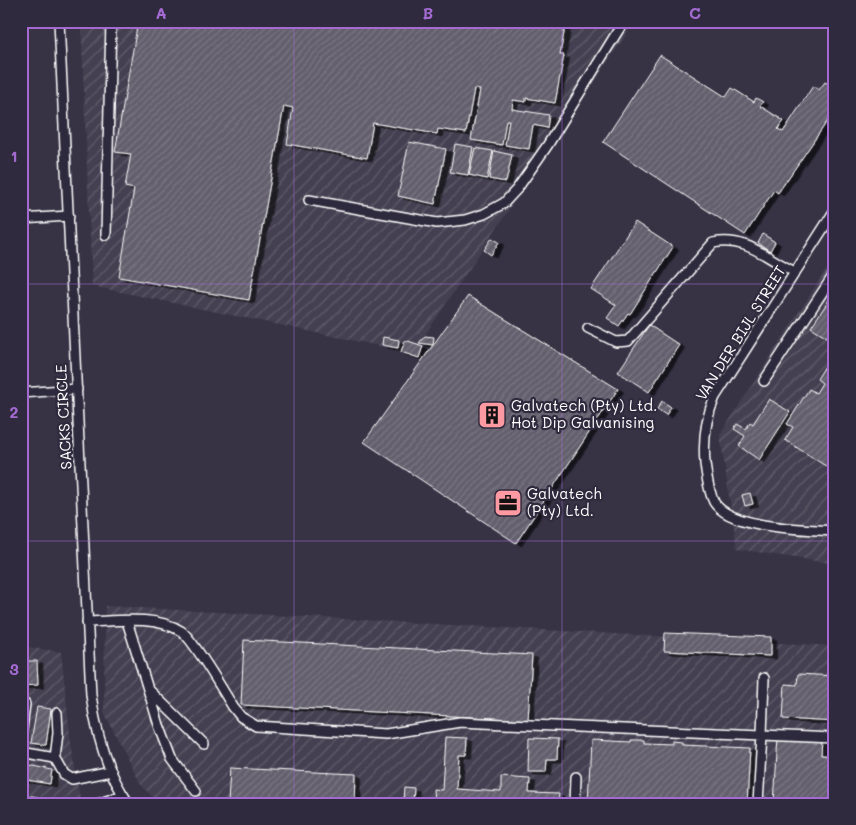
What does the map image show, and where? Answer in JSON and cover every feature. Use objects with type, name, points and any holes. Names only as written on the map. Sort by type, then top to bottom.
[{"type":"lane","name":"SACKS CIRCLE","points":[[59,21],[87,622],[93,712],[98,739],[111,771],[129,804]]},
{"type":"lane","points":[[106,235],[111,21]]},
{"type":"lane","points":[[309,200],[437,223],[465,220],[497,206],[517,189],[547,146],[624,21]]},
{"type":"lane","name":"VAN DER BIJL STREET","points":[[835,210],[715,396],[707,415],[704,450],[707,484],[715,503],[726,513],[745,520],[776,526],[835,531]]},
{"type":"lane","points":[[21,219],[69,216]]},
{"type":"lane","points":[[588,328],[616,342],[628,341],[713,243],[726,240],[743,242],[774,262],[795,272]]},
{"type":"lane","points":[[764,381],[835,272]]},
{"type":"lane","points":[[21,392],[77,389]]},
{"type":"lane","points":[[128,621],[147,688],[172,759],[196,791]]},
{"type":"lane","points":[[87,622],[128,621],[170,625],[184,632],[223,689],[232,707],[256,726],[386,734],[460,722],[834,738]]},
{"type":"lane","points":[[758,804],[764,678]]},
{"type":"lane","points":[[147,688],[204,744]]},
{"type":"lane","points":[[21,738],[25,704]]},
{"type":"lane","points":[[57,713],[58,733],[55,758],[64,774],[72,779],[111,771]]},
{"type":"lane","points":[[21,752],[55,758]]},
{"type":"lane","points":[[575,804],[576,777]]},
{"type":"lane","points":[[98,804],[123,795]]},
{"type":"shaded area","points":[[81,21],[635,21],[413,353],[92,286]]},
{"type":"shaded area","points":[[835,256],[835,564],[737,549],[720,435]]},
{"type":"shaded area","points":[[105,606],[835,646],[835,804],[159,804],[141,785],[104,712]]},
{"type":"shaded area","points":[[21,646],[61,652],[71,743],[81,804],[21,804]]},
{"type":"building","points":[[138,21],[566,21],[560,55],[564,55],[555,103],[526,98],[526,102],[513,100],[512,109],[549,115],[547,128],[533,125],[529,149],[505,145],[509,120],[506,120],[502,145],[471,140],[480,90],[474,89],[466,133],[438,129],[437,134],[373,123],[367,158],[287,144],[293,108],[284,106],[249,300],[119,277],[134,189],[125,187],[131,154],[115,152]]},
{"type":"building","points":[[660,55],[726,97],[732,88],[754,102],[756,98],[763,102],[760,106],[784,121],[778,129],[783,132],[813,86],[819,90],[825,82],[835,88],[835,110],[778,193],[774,190],[745,235],[603,142]]},
{"type":"building","points":[[409,142],[446,149],[435,204],[398,196]]},
{"type":"building","points":[[455,144],[473,147],[468,175],[450,172]]},
{"type":"building","points":[[475,148],[493,151],[487,179],[469,175]]},
{"type":"building","points":[[494,151],[512,155],[506,182],[489,179]]},
{"type":"building","points":[[635,222],[673,247],[630,314],[628,313],[619,326],[607,318],[616,305],[591,289]]},
{"type":"building","points":[[763,234],[775,242],[770,251],[758,243]]},
{"type":"building","points":[[492,238],[499,242],[491,255],[484,250]]},
{"type":"building","points":[[835,291],[835,342],[811,327]]},
{"type":"building","name":"Galvatech (Pty) Ltd. Hot Dip Galvanising","points":[[468,296],[618,389],[516,543],[364,442]]},
{"type":"building","points":[[649,325],[679,345],[649,392],[618,372]]},
{"type":"building","points":[[425,336],[434,337],[433,345],[419,343]]},
{"type":"building","points":[[383,337],[399,340],[398,348],[382,345]]},
{"type":"building","points":[[405,340],[423,346],[419,358],[401,352]]},
{"type":"building","points":[[827,363],[835,368],[835,472],[785,440],[793,427],[787,424],[809,389],[816,393],[822,383],[817,379]]},
{"type":"building","points":[[769,399],[790,412],[759,460],[739,446],[745,436],[734,429],[737,424],[746,429],[750,422],[753,424]]},
{"type":"building","points":[[662,401],[671,407],[666,415],[657,409]]},
{"type":"building","points":[[750,493],[753,504],[745,506],[742,495]]},
{"type":"building","points":[[665,633],[771,637],[771,656],[664,651]]},
{"type":"building","points":[[244,640],[532,655],[528,720],[241,705]]},
{"type":"building","points":[[21,661],[37,661],[38,685],[21,686]]},
{"type":"building","points":[[798,674],[835,676],[835,722],[783,719],[785,684],[797,685]]},
{"type":"building","points":[[37,707],[51,709],[46,745],[31,743]]},
{"type":"building","points":[[778,736],[822,738],[821,755],[835,756],[835,804],[774,804]]},
{"type":"building","points":[[445,737],[467,738],[466,755],[459,755],[457,789],[501,792],[501,777],[530,779],[529,793],[559,794],[558,804],[434,802],[433,789],[442,790]]},
{"type":"building","points":[[529,738],[558,739],[557,759],[547,759],[546,772],[528,772]]},
{"type":"building","points":[[591,740],[631,742],[631,740],[644,740],[644,743],[672,744],[672,741],[682,742],[682,745],[750,748],[747,804],[588,804]]},
{"type":"building","points":[[21,763],[52,770],[50,784],[21,779]]},
{"type":"building","points":[[230,768],[356,774],[355,804],[228,804]]},
{"type":"building","points":[[404,787],[414,788],[413,802],[403,802]]},
{"type":"building","points":[[21,794],[38,797],[37,804],[21,804]]},
{"type":"place","name":"Galvatech (Pty) Ltd. Hot Dip Galvanising","points":[[492,415]]},
{"type":"place","name":"Galvatech (Pty) Ltd.","points":[[508,503]]}]
